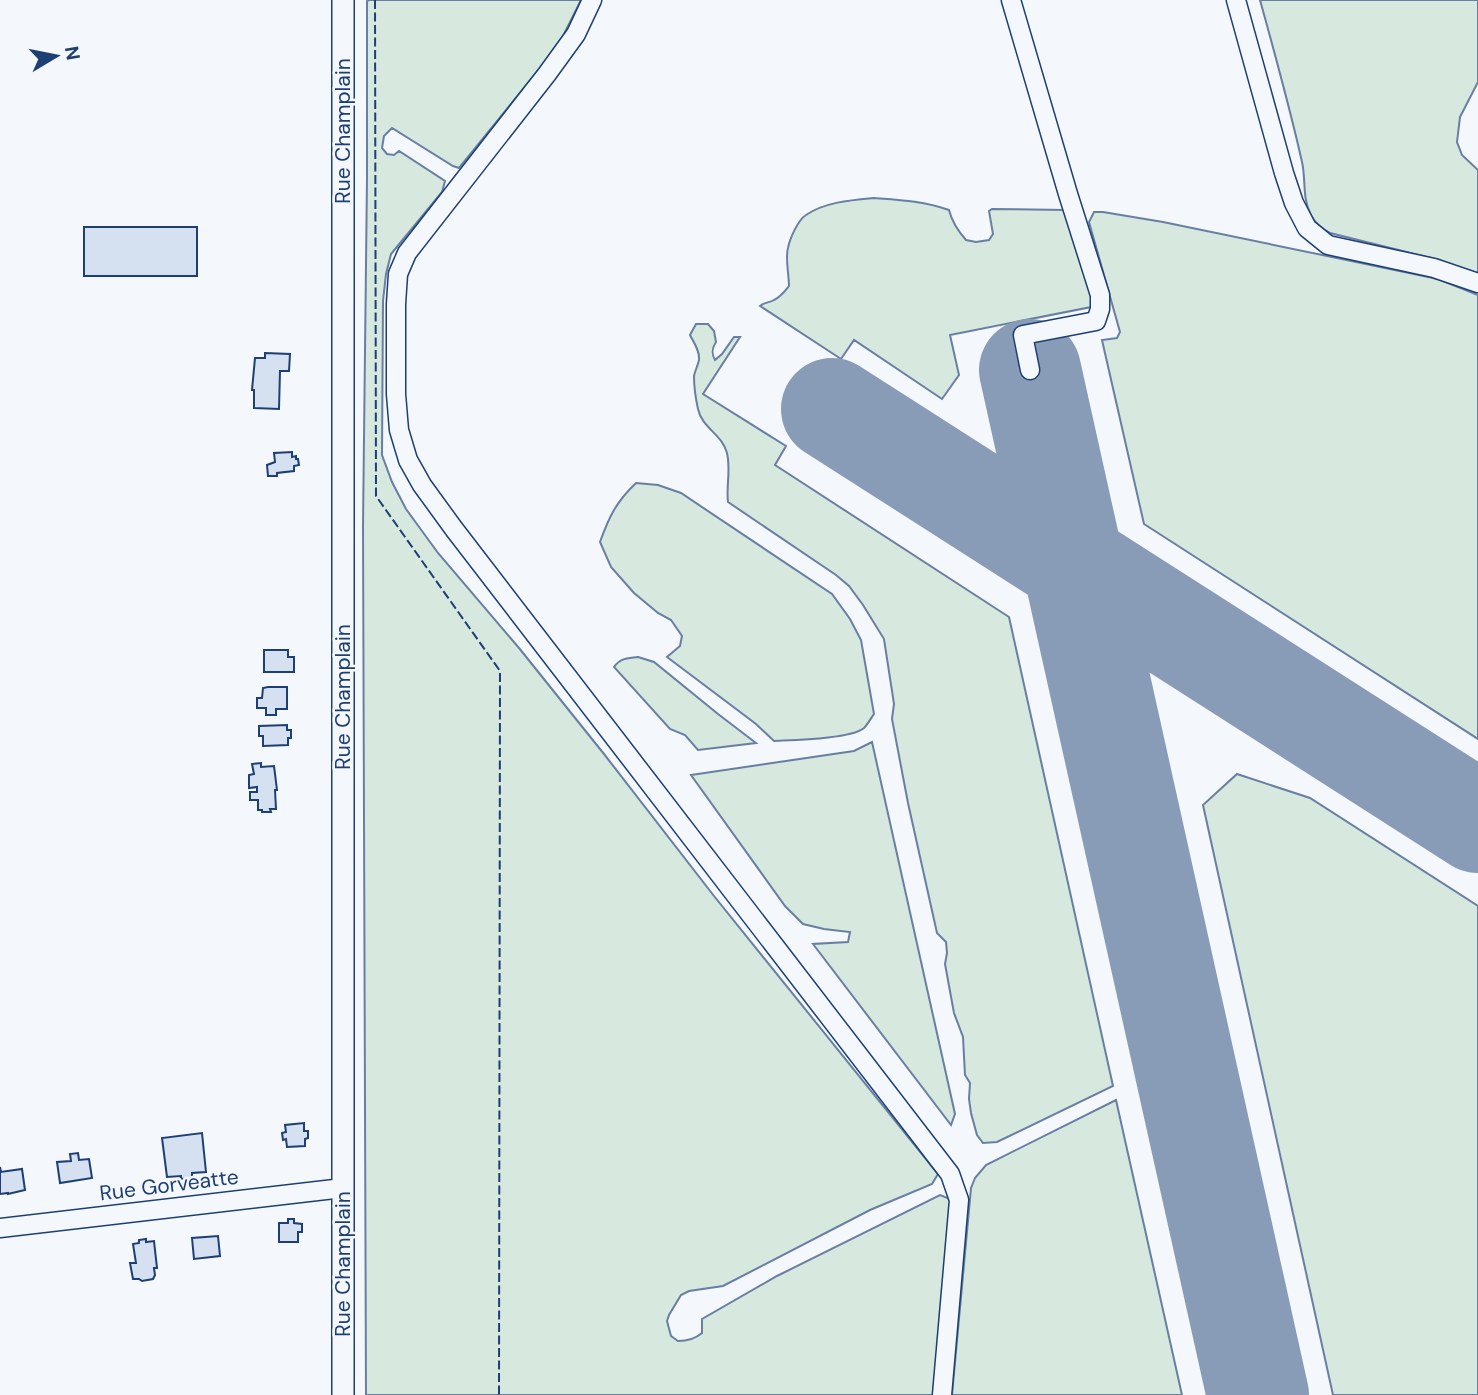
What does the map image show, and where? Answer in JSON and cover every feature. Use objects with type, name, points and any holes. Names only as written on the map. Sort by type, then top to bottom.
[{"type":"main road","name":"Rue Champlain","points":[[343,0],[343,1395]]},
{"type":"street","points":[[592,0],[569,44],[407,253],[398,274],[396,304],[396,394],[399,430],[408,460],[422,485],[454,529],[950,1174],[960,1200],[942,1395]]},
{"type":"street","points":[[1011,0],[1100,295],[1100,309],[1096,321],[1023,335],[1030,370]]},
{"type":"street","points":[[1236,0],[1284,173],[1294,203],[1307,228],[1328,245],[1434,268],[1478,283]]},
{"type":"street","name":"Rue Gorveatte","points":[[0,1228],[343,1188]]},
{"type":"shaded area","points":[[369,0],[581,0],[563,36],[544,63],[459,168],[392,128],[384,136],[382,148],[387,154],[394,155],[399,151],[445,181],[442,192],[391,254],[386,274],[383,301],[382,455],[406,509],[438,553],[519,648],[938,1174],[932,1184],[870,1210],[723,1286],[689,1291],[681,1295],[667,1321],[671,1336],[678,1341],[697,1337],[702,1333],[702,1319],[777,1276],[940,1195],[950,1199],[952,1210],[933,1395],[366,1395],[363,526]]},
{"type":"shaded area","points":[[1260,0],[1478,0],[1478,82],[1460,117],[1457,142],[1462,155],[1478,170],[1478,273],[1431,258],[1330,233],[1315,221],[1306,202],[1297,142]]},
{"type":"shaded area","points":[[874,198],[903,200],[949,210],[963,237],[976,242],[989,240],[993,234],[989,211],[992,209],[1065,210],[1093,302],[1091,307],[950,335],[959,375],[942,399],[854,340],[841,359],[760,306],[779,297],[789,286],[787,252],[792,234],[803,217],[830,204]]},
{"type":"shaded area","points":[[1094,212],[1163,222],[1438,279],[1478,295],[1478,739],[1144,524],[1102,340],[1117,338],[1120,332],[1089,222]]},
{"type":"shaded area","points":[[696,324],[708,324],[714,331],[715,360],[734,337],[740,337],[703,394],[786,446],[775,465],[1009,617],[1113,1086],[997,1142],[983,1143],[977,1135],[971,1113],[970,1083],[965,1075],[963,1037],[954,1013],[945,964],[946,942],[937,933],[892,719],[894,704],[884,639],[849,586],[728,502],[727,453],[721,441],[700,416],[697,405],[694,376],[699,357],[690,335]]},
{"type":"shaded area","points":[[636,483],[658,485],[681,493],[832,594],[861,640],[874,714],[864,728],[835,737],[774,741],[756,724],[667,657],[680,646],[682,636],[671,620],[634,593],[611,567],[600,542],[614,510]]},
{"type":"shaded area","points":[[638,657],[654,662],[756,743],[698,750],[685,735],[670,729],[614,667],[622,660]]},
{"type":"shaded area","points":[[872,742],[955,1114],[951,1125],[813,944],[848,942],[850,932],[803,924],[785,906],[691,775],[854,751]]},
{"type":"shaded area","points":[[1237,774],[1310,798],[1478,906],[1478,1395],[1333,1395],[1203,805]]},
{"type":"shaded area","points":[[1116,1100],[1182,1395],[952,1395],[971,1188],[975,1178],[986,1165]]},
{"type":"building","points":[[84,227],[197,227],[197,276],[84,276]]},
{"type":"building","points":[[265,353],[290,354],[289,371],[280,371],[279,409],[254,408],[252,390],[255,358],[265,358]]},
{"type":"building","points":[[292,452],[292,457],[296,456],[299,465],[294,466],[294,471],[268,476],[267,465],[275,462],[274,453]]},
{"type":"building","points":[[264,650],[288,650],[288,657],[294,657],[294,672],[264,672]]},
{"type":"building","points":[[287,687],[287,709],[276,709],[276,715],[266,715],[266,708],[257,708],[257,698],[262,698],[263,688]]},
{"type":"building","points":[[287,725],[287,730],[291,730],[288,745],[263,746],[259,726]]},
{"type":"building","points":[[261,763],[261,767],[274,766],[276,809],[270,809],[271,812],[258,810],[258,800],[250,800],[250,792],[257,792],[257,787],[249,788],[249,775],[254,774],[252,764]]},
{"type":"building","points":[[304,1123],[304,1131],[308,1131],[305,1146],[287,1147],[282,1133],[286,1132],[285,1125]]},
{"type":"building","points":[[202,1133],[206,1172],[192,1173],[192,1178],[167,1177],[162,1138]]},
{"type":"building","points":[[78,1153],[79,1160],[89,1159],[92,1178],[60,1183],[57,1162],[71,1161],[70,1154]]},
{"type":"building","points":[[0,1167],[1,1172],[22,1169],[25,1190],[0,1194]]},
{"type":"building","points":[[288,1219],[302,1224],[302,1232],[298,1232],[298,1242],[279,1242],[279,1223],[288,1223]]},
{"type":"building","points":[[218,1236],[220,1256],[194,1259],[192,1238]]},
{"type":"building","points":[[146,1239],[146,1242],[154,1241],[157,1268],[154,1268],[153,1279],[142,1281],[133,1279],[130,1263],[136,1263],[133,1244]]},
{"type":"runway","points":[[1030,370],[1258,1395]]},
{"type":"runway","points":[[832,409],[1478,822]]},
{"type":"fence","points":[[375,0],[376,496],[500,671],[499,1395]]}]
